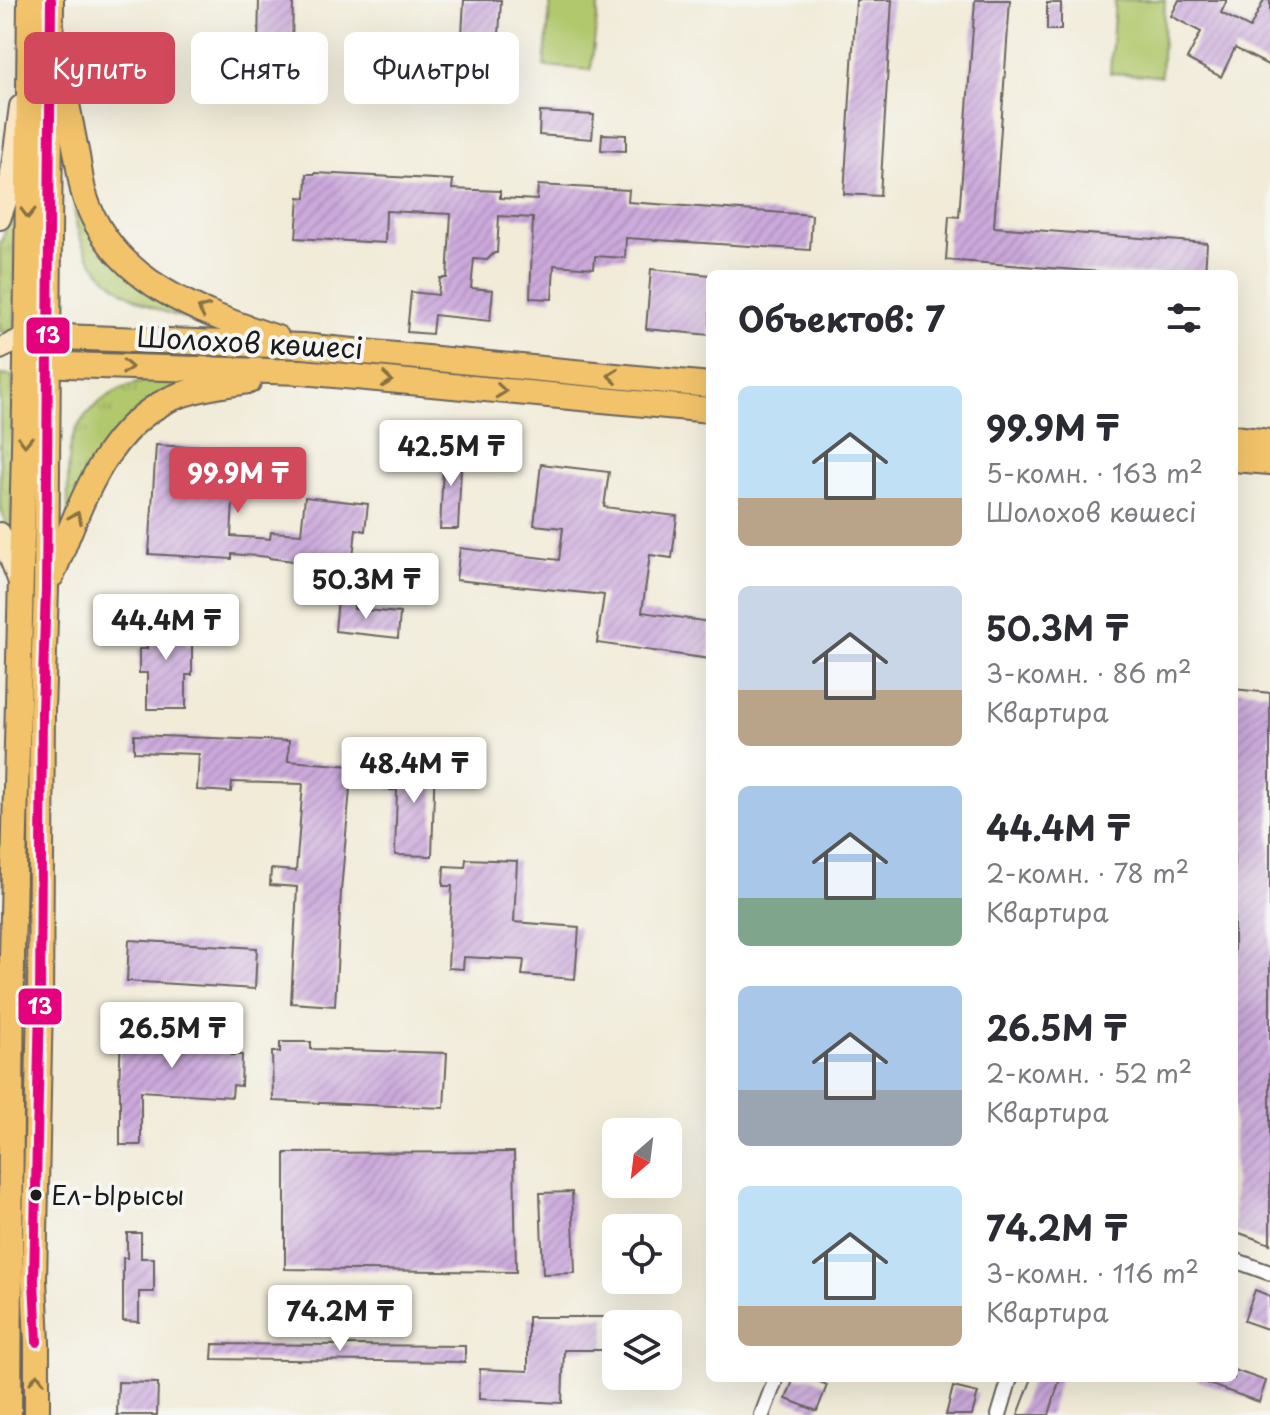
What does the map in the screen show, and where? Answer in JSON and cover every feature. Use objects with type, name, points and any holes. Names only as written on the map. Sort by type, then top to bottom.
[{"type":"highway","points":[[37,1415],[34,1280],[46,589],[38,364],[40,12]]},
{"type":"highway","points":[[40,12],[84,194],[98,225],[128,266],[172,296],[226,321],[302,346]]},
{"type":"highway","points":[[38,337],[302,346]]},
{"type":"highway","name":"Шолохов көшесі","points":[[302,346],[700,384]]},
{"type":"highway","points":[[9,1415],[12,940],[21,585],[38,364]]},
{"type":"highway","name":"Шолохов көшесі","points":[[38,364],[302,372],[706,410]]},
{"type":"highway","points":[[46,589],[98,470],[129,428],[161,404],[201,389],[302,372]]},
{"type":"highway","points":[[1238,438],[1270,442]]},
{"type":"highway","points":[[1238,459],[1270,462]]},
{"type":"main road","points":[[0,219],[8,196],[40,12]]},
{"type":"main road","points":[[0,351],[38,337]]},
{"type":"main road","points":[[0,351],[38,364]]},
{"type":"main road","points":[[0,533],[21,585]]},
{"type":"street","points":[[1238,1261],[1270,1273]]},
{"type":"street","points":[[762,1415],[774,1382]]},
{"type":"street","points":[[999,1415],[1009,1382]]},
{"type":"green space","points":[[551,0],[599,0],[591,70],[544,66]]},
{"type":"green space","points":[[1115,0],[1165,0],[1161,76],[1110,73]]},
{"type":"green space","points":[[73,186],[84,212],[216,326],[154,308],[116,286],[101,272],[88,255],[79,235]]},
{"type":"green space","points":[[14,205],[15,332],[0,332],[0,245]]},
{"type":"green space","points":[[0,375],[13,376],[11,545],[0,504]]},
{"type":"green space","points":[[151,380],[215,381],[171,391],[68,518],[70,449],[80,423],[112,394]]},
{"type":"building","points":[[259,0],[293,0],[292,32],[258,32]]},
{"type":"building","points":[[464,0],[501,0],[499,32],[462,32]]},
{"type":"building","points":[[856,0],[892,0],[880,196],[844,194]]},
{"type":"building","points":[[975,0],[1010,0],[994,227],[1207,243],[1205,270],[1076,270],[946,260],[949,216],[959,217]]},
{"type":"building","points":[[1179,0],[1227,0],[1221,13],[1250,28],[1264,0],[1270,0],[1270,66],[1235,48],[1221,77],[1187,59],[1201,32],[1171,16]]},
{"type":"building","points":[[1047,3],[1061,3],[1061,30],[1047,30]]},
{"type":"building","points":[[540,112],[594,115],[592,139],[539,135]]},
{"type":"building","points":[[602,134],[626,135],[626,151],[601,150]]},
{"type":"building","points":[[307,174],[453,180],[452,189],[500,191],[500,198],[537,200],[538,185],[629,190],[628,202],[812,215],[810,250],[626,238],[625,258],[595,256],[594,268],[554,265],[552,299],[530,298],[533,218],[499,216],[497,253],[487,260],[474,259],[471,288],[493,290],[490,321],[434,315],[432,334],[407,332],[411,292],[438,295],[440,278],[447,278],[451,214],[386,211],[385,243],[296,238],[299,197],[306,198]]},
{"type":"building","points":[[651,269],[706,275],[706,335],[646,329]]},
{"type":"building","points":[[156,445],[236,450],[231,536],[270,539],[271,532],[301,534],[305,497],[368,504],[365,531],[356,529],[352,568],[232,554],[232,559],[149,554]]},
{"type":"building","points":[[444,446],[462,447],[458,529],[440,529]]},
{"type":"building","points":[[541,464],[609,472],[604,507],[677,516],[672,558],[650,555],[642,612],[706,621],[706,658],[597,643],[604,595],[456,580],[460,548],[559,560],[563,528],[534,525]]},
{"type":"building","points":[[338,599],[354,601],[354,609],[400,613],[398,638],[335,631]]},
{"type":"building","points":[[146,615],[185,615],[185,645],[192,645],[192,675],[186,675],[186,709],[147,709],[147,673],[139,673],[139,649],[147,649]]},
{"type":"building","points":[[1238,689],[1270,693],[1270,1244],[1238,1232]]},
{"type":"building","points":[[134,735],[289,741],[288,761],[352,766],[335,1006],[291,1003],[297,887],[270,885],[271,869],[296,871],[303,784],[232,782],[231,792],[197,790],[199,754],[134,752]]},
{"type":"building","points":[[392,756],[435,759],[432,856],[395,855],[397,790],[390,790]]},
{"type":"building","points":[[466,859],[517,861],[514,922],[579,927],[575,979],[522,975],[524,960],[464,957],[463,969],[448,968],[452,886],[443,886],[444,866],[465,867]]},
{"type":"building","points":[[129,940],[257,948],[255,989],[127,981]]},
{"type":"building","points":[[169,1015],[192,1016],[191,1039],[233,1041],[232,1055],[242,1055],[241,1086],[233,1085],[232,1097],[141,1091],[141,1145],[120,1145],[121,1032],[168,1034]]},
{"type":"building","points":[[280,1042],[311,1042],[311,1049],[447,1053],[444,1108],[273,1101],[272,1052],[280,1052]]},
{"type":"building","points":[[514,1152],[516,1272],[285,1269],[285,1153]]},
{"type":"building","points":[[572,1192],[575,1273],[543,1274],[540,1193]]},
{"type":"building","points":[[127,1233],[141,1233],[141,1258],[154,1258],[154,1292],[139,1292],[139,1322],[123,1321],[123,1258],[127,1258]]},
{"type":"building","points":[[1255,1290],[1270,1296],[1270,1330],[1244,1321]]},
{"type":"building","points":[[528,1317],[602,1317],[602,1350],[564,1350],[562,1403],[479,1399],[480,1369],[528,1371]]},
{"type":"building","points":[[213,1344],[465,1346],[465,1362],[212,1359]]},
{"type":"building","points":[[1238,1371],[1266,1381],[1259,1402],[1203,1382],[1238,1382]]},
{"type":"building","points":[[118,1382],[158,1383],[157,1415],[117,1415]]},
{"type":"building","points":[[792,1382],[827,1385],[817,1411],[786,1399]]},
{"type":"building","points":[[1030,1382],[1059,1382],[1049,1415],[1018,1415]]},
{"type":"building","points":[[953,1387],[978,1393],[972,1415],[946,1415]]},
{"type":"transit line","name":"13","points":[[37,1342],[34,1280],[46,589],[51,0]]},
{"type":"place","name":"Ел-Ырысы","points":[[36,1195]]}]
